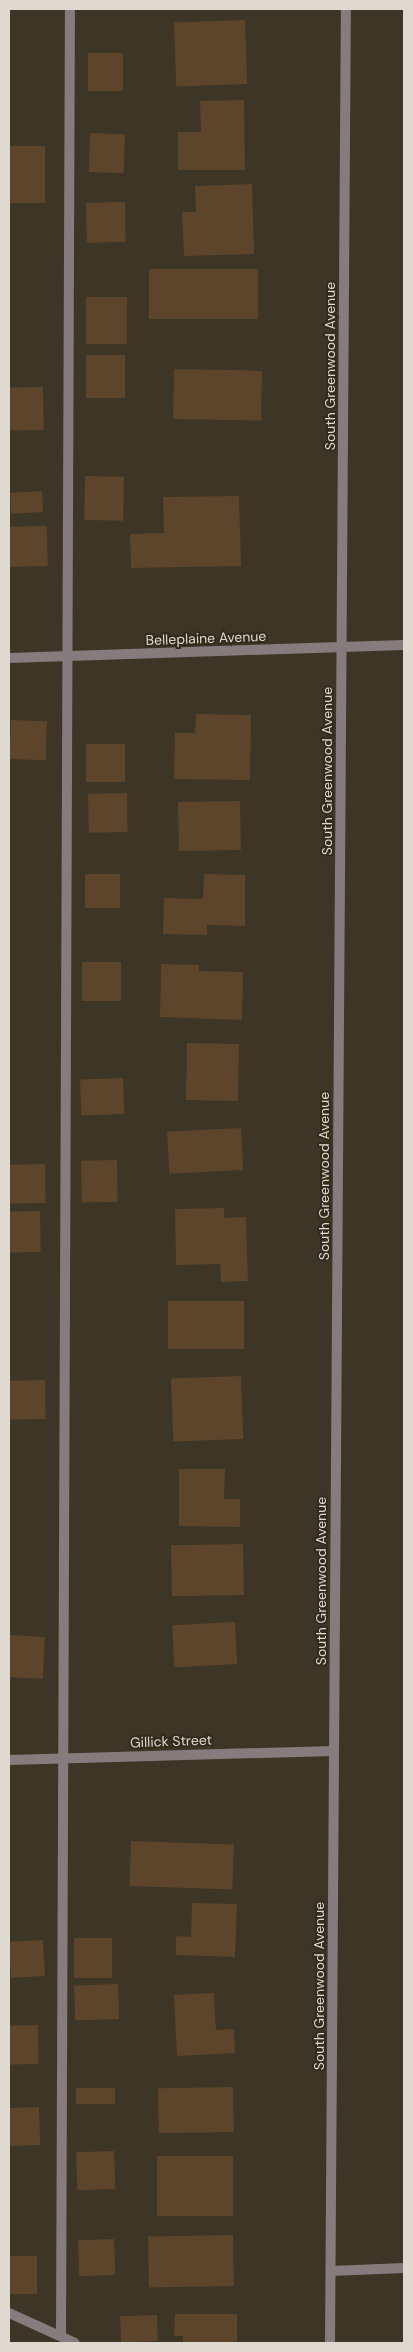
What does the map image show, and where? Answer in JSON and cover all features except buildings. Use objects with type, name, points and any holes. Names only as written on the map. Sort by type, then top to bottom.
[{"type":"street","points":[[61,2336],[69,656],[70,9]]},
{"type":"street","name":"South Greenwood Avenue","points":[[330,2343],[346,9]]},
{"type":"street","name":"Belleplaine Avenue","points":[[9,658],[404,645]]},
{"type":"street","name":"Gillick Street","points":[[9,1760],[334,1751]]},
{"type":"street","points":[[331,2271],[404,2268]]},
{"type":"street","points":[[9,2313],[75,2343]]}]
